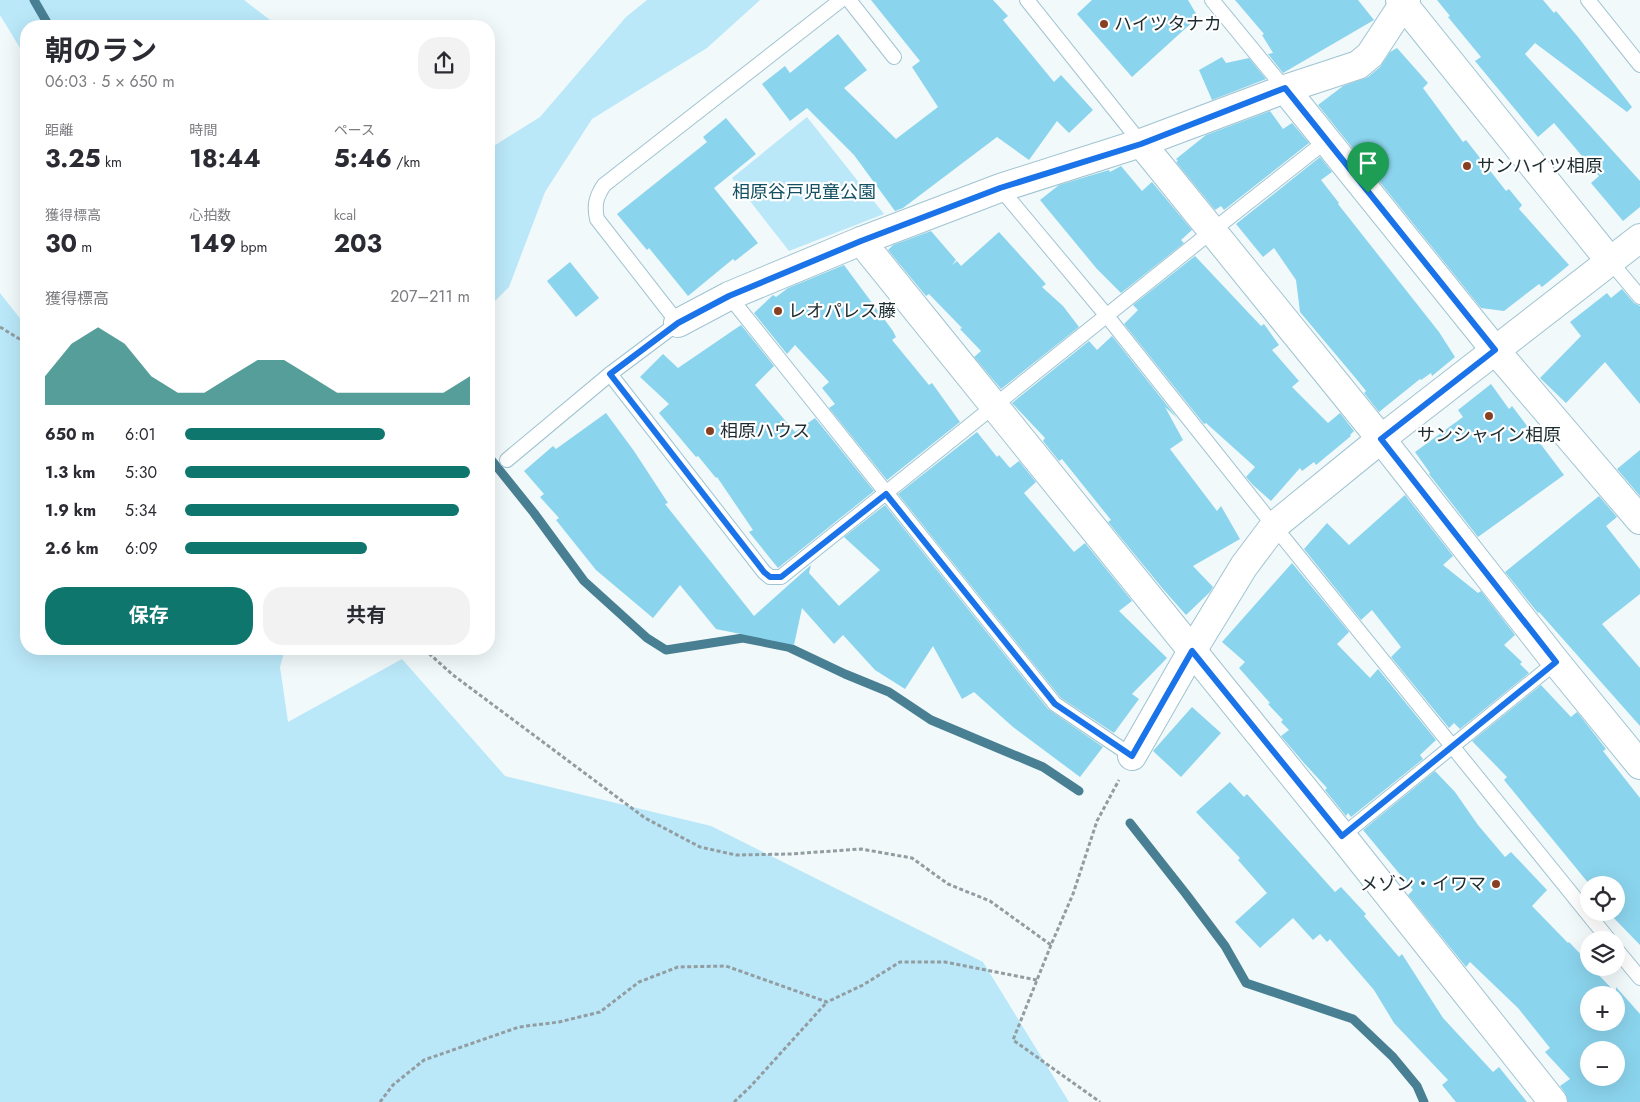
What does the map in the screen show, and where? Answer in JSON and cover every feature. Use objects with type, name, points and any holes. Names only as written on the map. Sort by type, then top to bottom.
[{"type":"street","points":[[678,323],[729,296],[861,241],[1000,188],[1141,144],[1285,88],[1358,65],[1370,56],[1403,1],[1610,261]]},
{"type":"street","points":[[1285,88],[1495,350],[1640,520]]},
{"type":"street","points":[[1141,144],[1381,439],[1556,662],[1640,765]]},
{"type":"street","points":[[1132,756],[1192,651],[1244,566],[1274,526],[1381,439],[1640,238]]},
{"type":"street","points":[[861,241],[1342,836],[1553,1102]]},
{"type":"lane","points":[[507,460],[610,374],[678,323],[597,219],[595,207],[597,195],[604,185],[841,0]]},
{"type":"lane","points":[[848,0],[894,57]]},
{"type":"lane","points":[[1028,0],[1141,144]]},
{"type":"lane","points":[[1212,0],[1285,88]]},
{"type":"lane","points":[[1588,0],[1640,65]]},
{"type":"lane","points":[[610,374],[764,572],[770,577],[781,577],[1326,141]]},
{"type":"lane","points":[[1000,188],[1107,316],[1274,526],[1602,931]]},
{"type":"lane","points":[[1610,261],[1640,296]]},
{"type":"lane","points":[[729,296],[1055,704],[1132,756]]},
{"type":"lane","points":[[1342,836],[1556,662]]},
{"type":"lane","points":[[1625,960],[1640,978]]},
{"type":"path","points":[[0,327],[20,339]]},
{"type":"path","points":[[431,655],[453,675],[645,818],[700,847],[736,855],[790,854],[861,849],[912,858],[948,884],[990,900],[1050,945]]},
{"type":"path","points":[[1100,1102],[1013,1040],[1050,945],[1073,894],[1097,821],[1132,756]]},
{"type":"path","points":[[734,1102],[750,1087],[827,1002],[863,985],[900,962],[944,962],[1037,980]]},
{"type":"path","points":[[380,1102],[393,1085],[424,1060],[519,1027],[559,1022],[600,1012],[639,982],[678,967],[726,966],[827,1002]]},
{"type":"green space","points":[[0,0],[244,0],[270,20],[20,20],[20,48],[0,15]]},
{"type":"green space","points":[[647,0],[760,0],[707,48],[592,119],[545,192],[509,287],[495,301],[495,145],[540,117],[626,17]]},
{"type":"green space","name":"相原谷戸児童公園","points":[[807,117],[884,214],[789,251],[732,178]]},
{"type":"green space","points":[[0,293],[20,318],[20,655],[283,655],[280,667],[288,722],[402,659],[505,776],[711,826],[983,962],[1069,1102],[0,1102]]},
{"type":"building","points":[[871,0],[993,0],[1008,16],[1003,20],[1054,82],[1061,75],[1093,110],[1069,133],[1057,121],[1029,160],[997,137],[903,208],[895,211],[854,155],[807,108],[790,121],[762,84],[785,66],[790,73],[838,34],[867,70],[844,88],[896,139],[938,107],[912,67],[920,61]]},
{"type":"building","points":[[1092,0],[1188,0],[1198,17],[1132,77],[1077,14]]},
{"type":"building","points":[[1235,0],[1358,0],[1374,20],[1283,73],[1268,54],[1273,53],[1262,35],[1264,34]]},
{"type":"building","points":[[1437,0],[1543,0],[1554,13],[1556,11],[1632,107],[1627,112],[1535,43],[1525,54],[1640,181],[1640,207],[1623,221],[1591,183],[1599,176],[1554,123],[1538,137],[1475,61],[1481,57],[1448,17],[1450,16]]},
{"type":"building","points":[[1397,48],[1428,83],[1423,88],[1463,142],[1466,140],[1506,191],[1509,189],[1522,205],[1519,209],[1569,265],[1542,287],[1539,284],[1504,311],[1481,308],[1318,105],[1343,86],[1368,77],[1380,67],[1390,52]]},
{"type":"building","points":[[1222,57],[1226,63],[1249,58],[1266,79],[1212,100],[1199,70]]},
{"type":"building","points":[[1270,111],[1283,129],[1292,123],[1309,143],[1224,210],[1221,206],[1215,210],[1176,162],[1178,161],[1176,159],[1206,135]]},
{"type":"building","points":[[726,118],[756,154],[714,188],[758,243],[735,261],[733,259],[688,296],[649,248],[647,250],[617,214],[707,142],[703,137]]},
{"type":"building","points":[[1320,157],[1332,172],[1321,180],[1439,332],[1455,357],[1432,376],[1431,373],[1420,379],[1379,412],[1364,393],[1366,391],[1300,312],[1296,280],[1274,248],[1263,257],[1236,224]]},
{"type":"building","points":[[1121,166],[1142,191],[1152,182],[1192,230],[1181,240],[1184,243],[1121,293],[1097,269],[1040,200],[1059,185],[1109,170],[1110,172]]},
{"type":"building","points":[[931,231],[956,260],[952,265],[957,261],[961,266],[999,232],[1046,284],[1042,287],[1063,306],[1079,327],[1001,389],[974,357],[981,351],[929,294],[926,296],[888,250],[893,245]]},
{"type":"building","points":[[1195,256],[1261,326],[1264,324],[1279,345],[1272,350],[1299,381],[1292,387],[1328,423],[1340,413],[1354,431],[1351,436],[1316,465],[1314,462],[1302,471],[1300,468],[1271,501],[1246,477],[1255,467],[1206,423],[1204,424],[1124,324],[1138,310],[1133,305]]},
{"type":"building","points":[[570,262],[599,298],[576,317],[547,281]]},
{"type":"building","points":[[844,265],[893,331],[896,337],[892,340],[929,385],[932,383],[960,422],[887,480],[829,408],[835,404],[822,388],[829,382],[795,345],[787,354],[754,313],[773,295],[776,297],[788,288]]},
{"type":"building","points":[[1622,289],[1634,303],[1640,306],[1640,404],[1605,362],[1566,403],[1540,378],[1581,336],[1570,322],[1607,293],[1611,298]]},
{"type":"building","points":[[741,325],[774,366],[755,385],[795,432],[815,418],[874,491],[778,568],[749,532],[753,530],[717,477],[698,456],[696,457],[659,413],[669,404],[640,377],[663,354],[678,368]]},
{"type":"building","points":[[1112,336],[1177,418],[1165,407],[1183,440],[1170,449],[1217,511],[1221,506],[1240,539],[1193,566],[1213,587],[1186,615],[1108,522],[1111,520],[1062,459],[1059,461],[1043,441],[1045,438],[1012,403],[1089,341],[1097,350]]},
{"type":"building","points":[[1491,384],[1509,409],[1512,406],[1564,475],[1478,537],[1429,474],[1415,452],[1463,417],[1458,410]]},
{"type":"building","points":[[606,413],[634,451],[668,503],[665,504],[754,616],[811,565],[809,573],[839,606],[880,570],[844,537],[885,505],[1048,709],[1103,747],[1080,777],[1013,727],[974,692],[962,699],[933,646],[905,689],[875,670],[843,635],[834,644],[802,608],[794,645],[716,629],[680,585],[653,618],[596,570],[556,520],[559,518],[540,497],[544,494],[524,471],[553,446],[556,449]]},
{"type":"building","points":[[977,432],[997,457],[999,455],[1010,468],[1019,461],[1036,482],[1024,493],[1074,552],[1085,543],[1132,601],[1119,611],[1167,658],[1132,694],[1139,699],[1114,733],[1061,698],[898,494]]},
{"type":"building","points":[[1640,450],[1640,496],[1617,469]]},
{"type":"building","points":[[1405,495],[1453,556],[1443,565],[1478,593],[1481,591],[1515,635],[1504,645],[1522,662],[1520,664],[1529,673],[1460,729],[1454,723],[1449,728],[1391,657],[1401,647],[1372,610],[1361,620],[1304,549],[1327,523],[1349,545]]},
{"type":"building","points":[[1599,496],[1617,517],[1606,526],[1640,569],[1640,594],[1602,624],[1640,668],[1640,726],[1538,613],[1505,572]]},
{"type":"building","points":[[1292,563],[1349,632],[1337,644],[1370,678],[1378,669],[1436,740],[1420,755],[1423,759],[1351,817],[1348,813],[1346,816],[1325,790],[1327,788],[1281,736],[1289,730],[1281,722],[1283,720],[1239,668],[1245,662],[1222,642]]},
{"type":"building","points":[[1541,685],[1571,717],[1578,713],[1606,749],[1603,751],[1640,798],[1640,945],[1617,921],[1625,921],[1625,876],[1583,876],[1504,780],[1507,777],[1472,741]]},
{"type":"building","points":[[1192,707],[1221,733],[1181,777],[1153,751]]},
{"type":"building","points":[[1435,771],[1455,792],[1478,825],[1505,857],[1511,852],[1547,890],[1532,906],[1580,954],[1580,976],[1600,976],[1609,986],[1580,986],[1580,1031],[1625,1031],[1625,997],[1640,1014],[1640,1102],[1568,1102],[1560,1086],[1570,1079],[1545,1052],[1550,1048],[1518,1008],[1470,962],[1466,967],[1408,895],[1413,890],[1363,830]]},
{"type":"building","points":[[1230,782],[1244,797],[1247,794],[1335,892],[1341,887],[1366,914],[1364,916],[1399,957],[1402,954],[1443,1018],[1493,1072],[1499,1067],[1527,1102],[1456,1102],[1442,1085],[1448,1080],[1394,1023],[1374,990],[1330,939],[1327,942],[1320,934],[1313,940],[1293,918],[1260,948],[1235,922],[1267,893],[1238,860],[1240,858],[1196,812]]},
{"type":"waterway","points":[[34,0],[46,20]]},
{"type":"waterway","points":[[495,464],[534,513],[584,581],[647,638],[666,650],[743,638],[788,647],[889,692],[931,720],[1043,767],[1079,791]]},
{"type":"waterway","points":[[1130,823],[1225,946],[1246,983],[1353,1019],[1393,1057],[1417,1086],[1424,1102]]},
{"type":"place","name":"ハイツタナカ","points":[[1104,24]]},
{"type":"place","name":"サンハイツ相原","points":[[1467,166]]},
{"type":"place","name":"レオパレス藤","points":[[778,311]]},
{"type":"place","name":"サンシャイン相原","points":[[1489,416]]},
{"type":"place","name":"相原ハウス","points":[[710,431]]},
{"type":"place","name":"メゾン・イワマ","points":[[1496,884]]},
{"type":"route","points":[[1285,88],[1368,193],[1495,350],[1381,439],[1556,662],[1342,836],[1192,651],[1132,756],[1055,704],[886,494],[781,577],[770,577],[764,572],[610,374],[678,323],[729,296],[861,241],[1000,188],[1141,144],[1285,88]]}]
